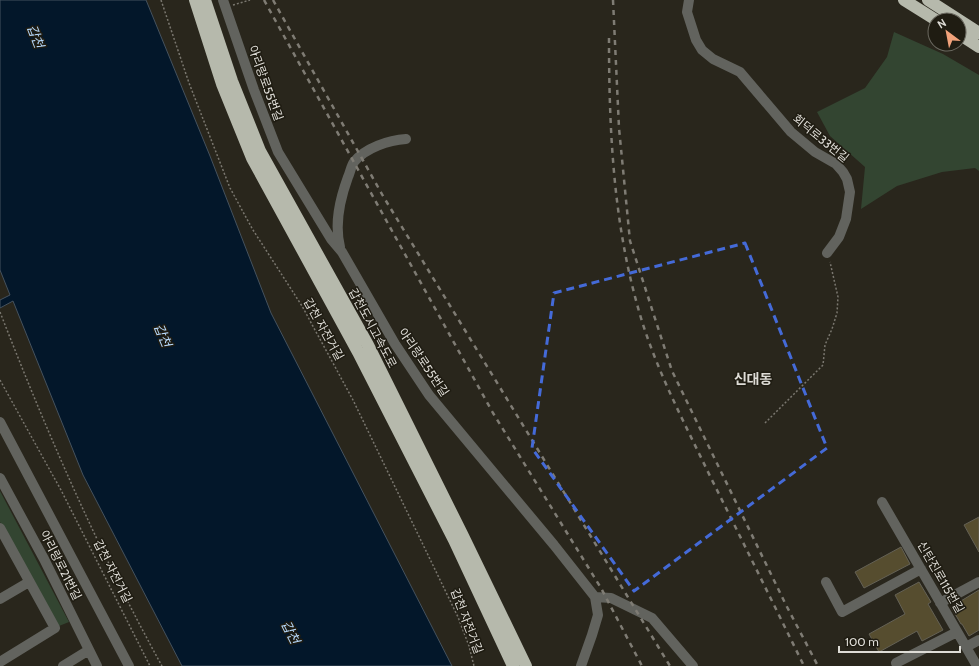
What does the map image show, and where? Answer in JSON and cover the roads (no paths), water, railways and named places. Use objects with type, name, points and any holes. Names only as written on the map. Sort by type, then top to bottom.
[{"type":"highway","name":"갑천도시고속도로","points":[[195,0],[222,84],[252,158],[358,352],[454,540],[513,666]]},
{"type":"highway","name":"갑천도시고속도로","points":[[205,0],[232,81],[260,152],[368,345],[526,666]]},
{"type":"highway","points":[[904,0],[927,14]]},
{"type":"highway","points":[[928,0],[979,32]]},
{"type":"highway","points":[[967,39],[979,46]]},
{"type":"street","name":"회덕로33번길","points":[[689,0],[687,12],[696,40],[702,50],[713,59],[740,72],[791,132],[801,141],[836,164],[843,172],[850,192],[846,219],[839,237],[827,252]]},
{"type":"street","name":"아리랑로55번길","points":[[225,3],[254,90],[278,152],[331,239],[342,252],[395,344],[429,395],[554,545],[595,597]]},
{"type":"street","points":[[342,252],[337,235],[338,216],[342,193],[353,163],[366,152],[377,146],[406,139]]},
{"type":"street","points":[[0,422],[129,666]]},
{"type":"street","name":"아리랑로21번길","points":[[0,478],[44,559],[97,666]]},
{"type":"street","name":"신탄진로115번길","points":[[882,502],[977,666]]},
{"type":"street","points":[[0,662],[55,628],[2,535]]},
{"type":"street","points":[[826,582],[842,612],[921,569]]},
{"type":"street","points":[[0,599],[29,582]]},
{"type":"street","points":[[940,603],[979,582]]},
{"type":"street","points":[[581,666],[598,615],[595,597],[611,598],[652,618],[693,666]]},
{"type":"street","points":[[896,663],[957,632]]},
{"type":"street","points":[[966,647],[979,640]]},
{"type":"street","points":[[63,666],[89,650]]},
{"type":"water","name":"갑천","points":[[0,0],[146,0],[210,156],[271,313],[452,666],[182,666],[83,475],[13,301],[0,308],[0,300],[10,295],[0,270]]},
{"type":"railway","points":[[264,0],[493,413],[601,588],[642,666]]},
{"type":"railway","points":[[273,0],[383,196],[670,666]]},
{"type":"railway","points":[[613,0],[619,128],[630,241],[672,371],[786,605],[818,666]]},
{"type":"railway","points":[[609,38],[610,105],[614,172],[622,239],[637,304],[651,348],[679,413],[804,666]]},
{"type":"district","name":"신대동","points":[[753,379]]}]
